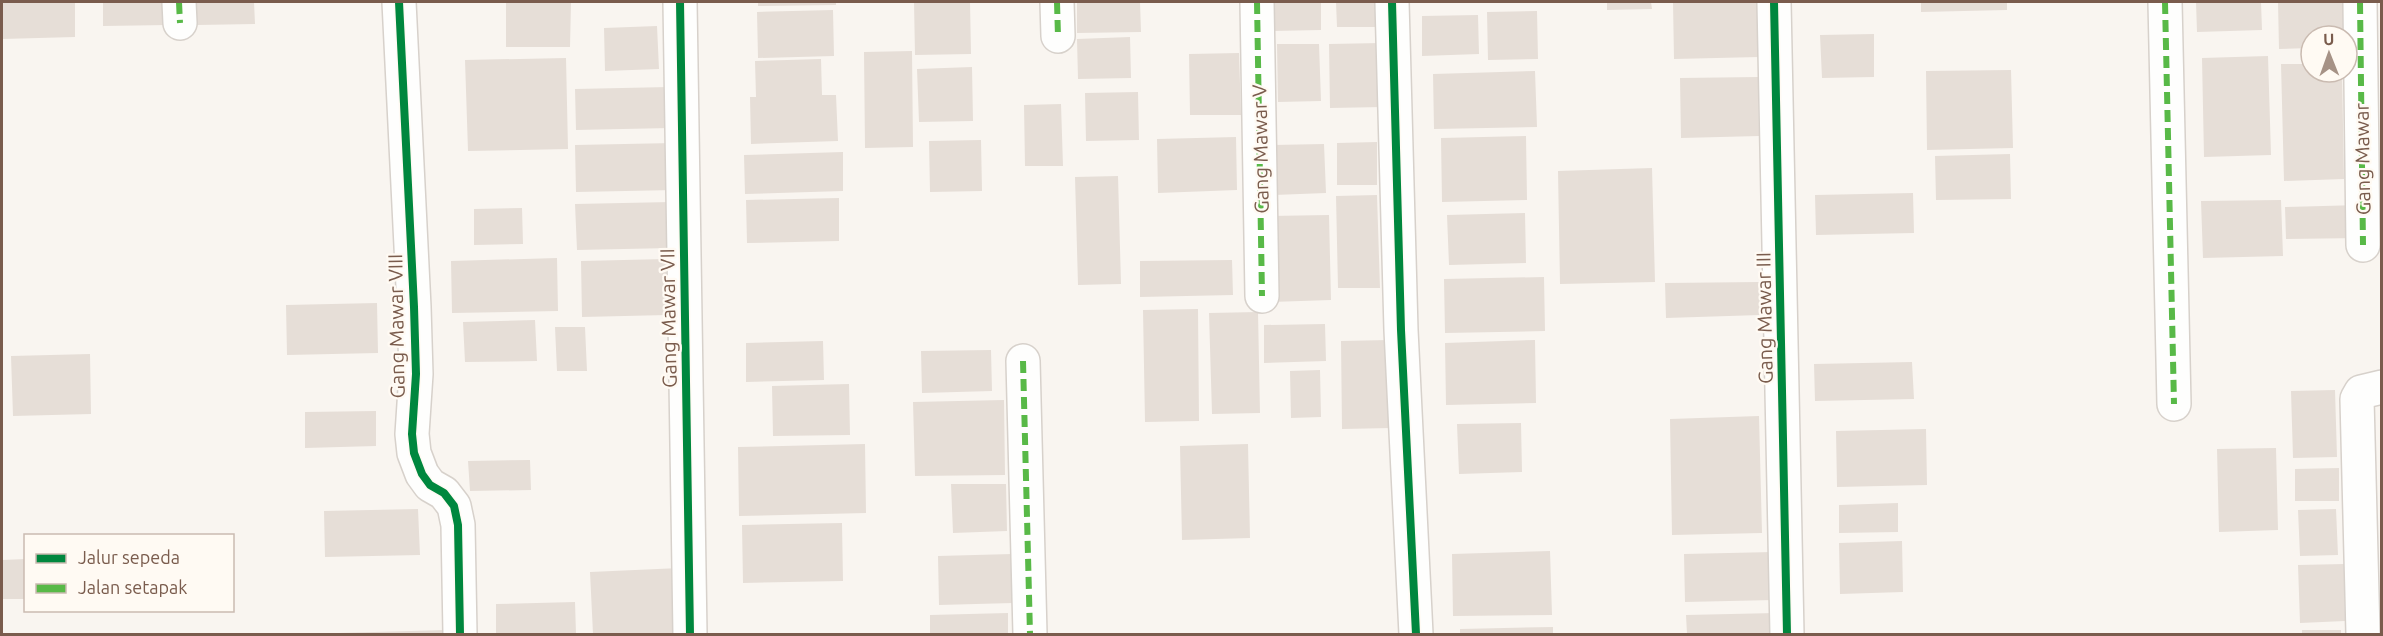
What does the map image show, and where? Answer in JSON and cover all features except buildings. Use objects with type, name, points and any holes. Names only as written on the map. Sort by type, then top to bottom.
[{"type":"street","name":"Gang Mawar VIII","points":[[399,2],[415,330],[416,374],[412,434],[414,453],[422,474],[430,485],[444,493],[454,506],[458,525],[460,634]]},
{"type":"street","name":"Gang Mawar VII","points":[[680,2],[690,634]]},
{"type":"street","points":[[1057,2],[1058,36]]},
{"type":"street","name":"Gang Mawar V","points":[[1257,2],[1262,296]]},
{"type":"street","points":[[1392,2],[1401,319],[1416,634]]},
{"type":"street","name":"Gang Mawar III","points":[[1774,2],[1787,634]]},
{"type":"street","points":[[2165,2],[2174,404]]},
{"type":"street","name":"Gang Mawar","points":[[2360,2],[2363,245]]},
{"type":"street","points":[[1023,361],[1030,634]]},
{"type":"street","points":[[2363,634],[2357,399],[2361,392],[2382,387]]},
{"type":"marked path","points":[[179,2],[180,23]]},
{"type":"marked path","points":[[1057,2],[1058,36]]},
{"type":"marked path","points":[[1257,2],[1262,296]]},
{"type":"marked path","points":[[2165,2],[2174,404]]},
{"type":"marked path","points":[[2360,2],[2363,245]]},
{"type":"marked path","points":[[1023,361],[1030,634]]},
{"type":"cycle path","points":[[399,2],[414,307],[416,374],[412,434],[414,453],[422,474],[430,485],[444,493],[454,506],[458,525],[460,634]]},
{"type":"cycle path","points":[[680,2],[690,634]]},
{"type":"cycle path","points":[[1392,2],[1401,330],[1416,634]]},
{"type":"cycle path","points":[[1774,2],[1787,634]]}]
